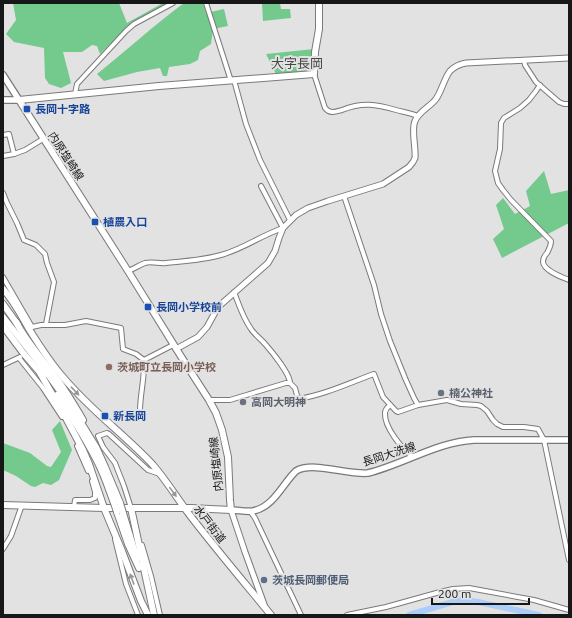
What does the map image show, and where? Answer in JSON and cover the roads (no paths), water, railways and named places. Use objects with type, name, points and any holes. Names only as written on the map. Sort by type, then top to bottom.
[{"type":"main road","points":[[3,100],[19,100],[159,86],[314,74],[315,52],[319,29],[319,3]]},
{"type":"main road","points":[[3,75],[19,100]]},
{"type":"main road","name":"内原塩崎線","points":[[19,100],[209,400],[219,421],[226,445],[231,510]]},
{"type":"main road","points":[[3,289],[31,328],[50,361]]},
{"type":"main road","points":[[3,304],[16,322],[63,378],[161,475],[185,508],[231,510]]},
{"type":"main road","points":[[3,317],[66,399],[96,447]]},
{"type":"main road","points":[[16,322],[20,331],[56,377],[67,394],[96,447],[105,467],[120,512],[128,544],[139,568],[153,615]]},
{"type":"main road","points":[[3,326],[21,356],[40,373],[66,409],[92,452],[117,503]]},
{"type":"main road","points":[[40,373],[77,436],[89,464],[104,508],[148,615]]},
{"type":"main road","name":"長岡大洗線","points":[[231,510],[250,511],[258,509],[268,503],[284,486],[293,473],[301,468],[310,466],[357,474],[368,473],[444,445],[467,440],[569,440]]},
{"type":"main road","points":[[3,505],[104,508]]},
{"type":"main road","name":"水戸街道","points":[[104,508],[185,508],[257,593],[271,615]]},
{"type":"main road","points":[[131,508],[153,615]]},
{"type":"street","points":[[75,94],[77,84],[126,31],[134,24],[173,3]]},
{"type":"street","points":[[206,3],[246,124],[260,160],[290,220]]},
{"type":"street","points":[[144,360],[198,337],[207,327],[218,307],[266,265],[275,251],[284,228],[296,215],[308,208],[382,184],[411,165],[415,154],[414,123],[417,116],[436,99],[449,72],[458,65],[466,63],[569,58]]},
{"type":"street","points":[[524,60],[529,72],[536,82],[559,102],[569,104]]},
{"type":"street","points":[[314,74],[325,108],[328,111],[334,113],[354,106],[372,104],[417,116]]},
{"type":"street","points":[[540,85],[529,100],[520,108],[504,118],[501,122],[500,149],[495,171],[498,183],[503,190],[550,241],[551,244],[543,262],[546,268],[554,274],[569,280]]},
{"type":"street","points":[[3,135],[9,134],[14,154]]},
{"type":"street","points":[[3,156],[25,150],[43,138]]},
{"type":"street","points":[[261,186],[284,228]]},
{"type":"street","points":[[3,193],[24,240],[36,245],[44,254],[54,282],[46,324]]},
{"type":"street","points":[[344,196],[374,285],[381,314],[390,341],[418,405]]},
{"type":"street","points":[[128,271],[150,262],[165,264],[222,255],[284,228]]},
{"type":"street","points":[[3,277],[31,328],[46,324],[65,325],[86,321],[121,328],[122,349],[136,354],[144,360],[145,372],[140,396],[140,411]]},
{"type":"street","points":[[234,292],[246,321],[254,334],[265,344],[288,375],[291,381],[290,383],[295,388],[298,399],[331,390],[374,374],[383,397],[398,412],[418,405],[447,400],[461,404],[477,405],[483,408],[500,426],[538,429],[544,440],[569,560]]},
{"type":"street","points":[[3,365],[21,356],[60,414],[76,441],[87,468],[95,492],[95,498],[90,500],[75,500],[74,507]]},
{"type":"street","points":[[209,400],[230,400],[290,383]]},
{"type":"street","points":[[390,405],[385,412],[386,424],[402,447],[413,457]]},
{"type":"street","points":[[131,508],[115,463],[103,447],[98,436],[107,433],[109,434],[148,470],[161,475]]},
{"type":"street","points":[[3,549],[11,536],[22,506]]},
{"type":"street","points":[[231,510],[257,593]]},
{"type":"street","points":[[250,511],[255,518],[301,615]]},
{"type":"street","points":[[114,531],[115,543],[126,584],[138,615]]},
{"type":"street","points":[[136,536],[141,542],[160,615]]},
{"type":"street","points":[[347,615],[386,607],[453,589],[469,588],[534,600],[569,610]]},
{"type":"waterway","points":[[409,615],[463,600],[539,615]]},
{"type":"place","name":"長岡十字路","points":[[27,109]]},
{"type":"place","name":"植農入口","points":[[95,222]]},
{"type":"place","name":"長岡小学校前","points":[[148,307]]},
{"type":"place","name":"茨城町立長岡小学校","points":[[109,367]]},
{"type":"place","name":"楠公神社","points":[[441,393]]},
{"type":"place","name":"高岡大明神","points":[[243,402]]},
{"type":"place","name":"新長岡","points":[[105,416]]},
{"type":"place","name":"茨城長岡郵便局","points":[[264,580]]},
{"type":"district","name":"大字長岡","points":[[297,63]]}]
